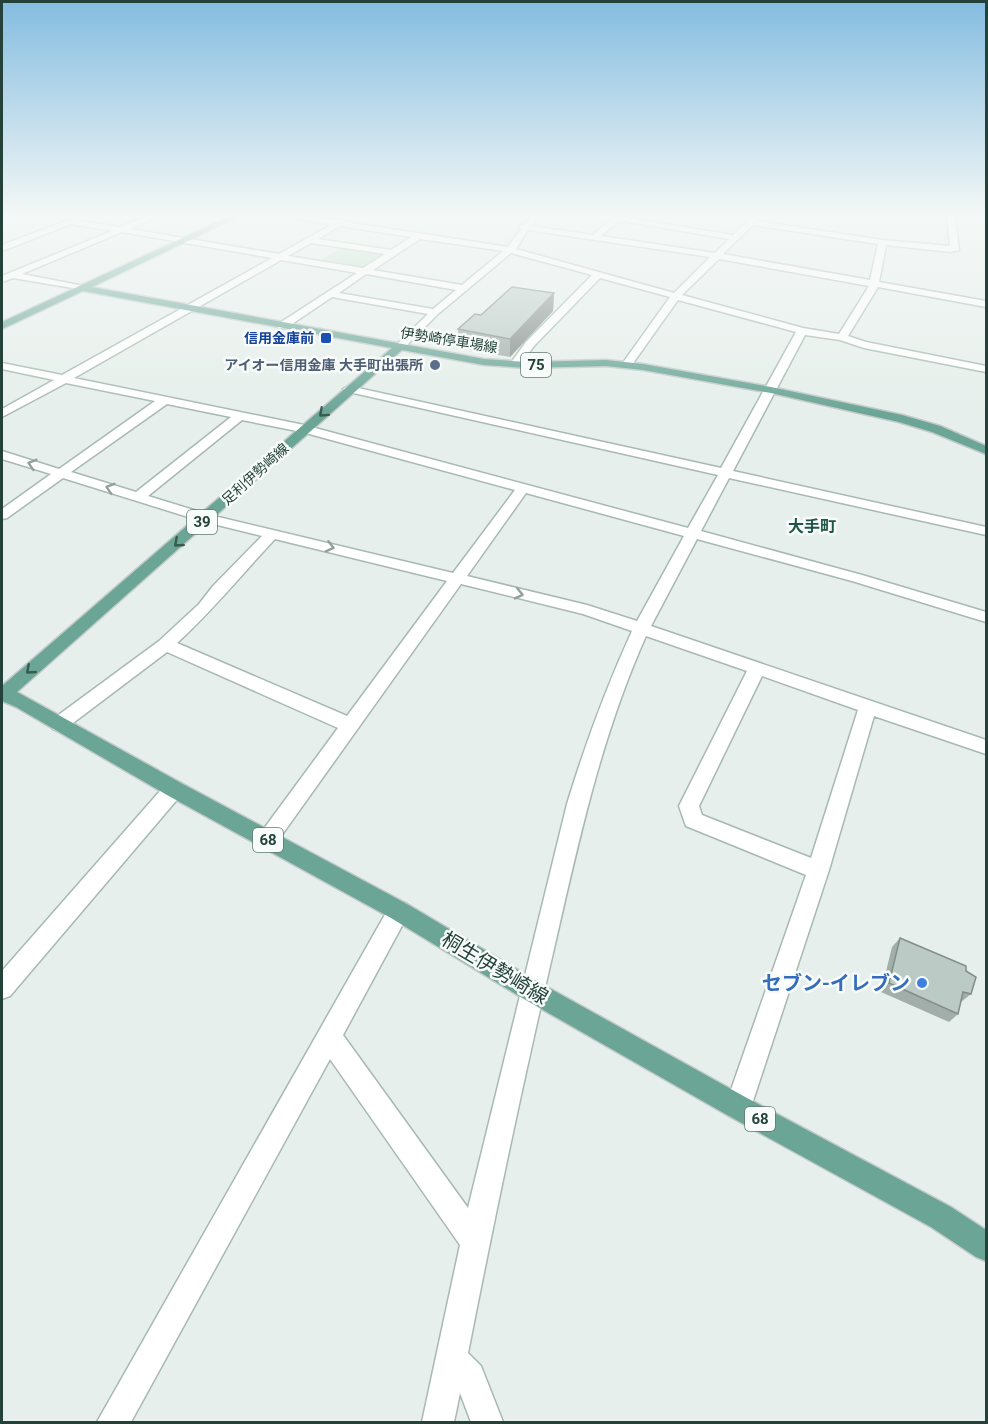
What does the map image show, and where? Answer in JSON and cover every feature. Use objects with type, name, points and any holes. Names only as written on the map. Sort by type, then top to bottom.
[{"type":"main road","points":[[2,326],[95,281]]},
{"type":"main road","name":"伊勢崎停車場線","points":[[81,288],[484,362],[627,364],[771,390],[917,423],[987,450]]},
{"type":"main road","name":"足利伊勢崎線","points":[[2,694],[399,347]]},
{"type":"main road","name":"桐生伊勢崎線","points":[[2,694],[399,911],[532,991],[940,1217],[987,1247]]},
{"type":"street","points":[[47,281],[81,288]]},
{"type":"street","points":[[2,414],[236,281]]},
{"type":"street","points":[[282,326],[349,281]]},
{"type":"street","points":[[422,281],[463,288]]},
{"type":"street","points":[[399,347],[471,281]]},
{"type":"street","points":[[514,364],[530,344],[591,281]]},
{"type":"street","points":[[624,281],[802,331],[842,337],[864,345],[987,369]]},
{"type":"street","points":[[627,364],[676,296],[692,281]]},
{"type":"street","points":[[869,281],[986,304]]},
{"type":"street","points":[[842,337],[873,288],[872,282]]},
{"type":"street","points":[[330,294],[435,312]]},
{"type":"street","points":[[438,1422],[475,1242],[532,991],[577,804],[595,743],[618,681],[642,627],[802,331]]},
{"type":"street","points":[[2,366],[304,429],[857,578],[987,617]]},
{"type":"street","points":[[349,389],[987,531]]},
{"type":"street","points":[[2,515],[166,399]]},
{"type":"street","points":[[138,497],[241,415]]},
{"type":"street","points":[[2,455],[206,518],[587,610],[987,747]]},
{"type":"street","points":[[267,840],[523,488]]},
{"type":"street","points":[[59,724],[165,645],[205,608],[218,588],[273,533]]},
{"type":"street","points":[[165,645],[351,726]]},
{"type":"street","points":[[758,667],[689,806],[693,820],[818,870]]},
{"type":"street","points":[[738,1107],[818,870],[868,706]]},
{"type":"street","points":[[2,988],[174,789]]},
{"type":"street","points":[[113,1422],[399,911]]},
{"type":"street","points":[[329,1036],[475,1242]]},
{"type":"street","points":[[452,1360],[470,1377],[487,1422]]},
{"type":"building","points":[[512,287],[554,293],[510,339],[458,329],[475,314],[481,315]]},
{"type":"building","name":"セブン-イレブン","points":[[900,938],[966,966],[966,971],[976,977],[971,994],[963,992],[958,1014],[889,983]]},
{"type":"place","name":"信用金庫前","points":[[326,338]]},
{"type":"place","name":"アイオー信用金庫 大手町出張所","points":[[435,365]]},
{"type":"place","name":"セブン-イレブン","points":[[922,983]]},
{"type":"district","name":"大手町","points":[[812,526]]}]
